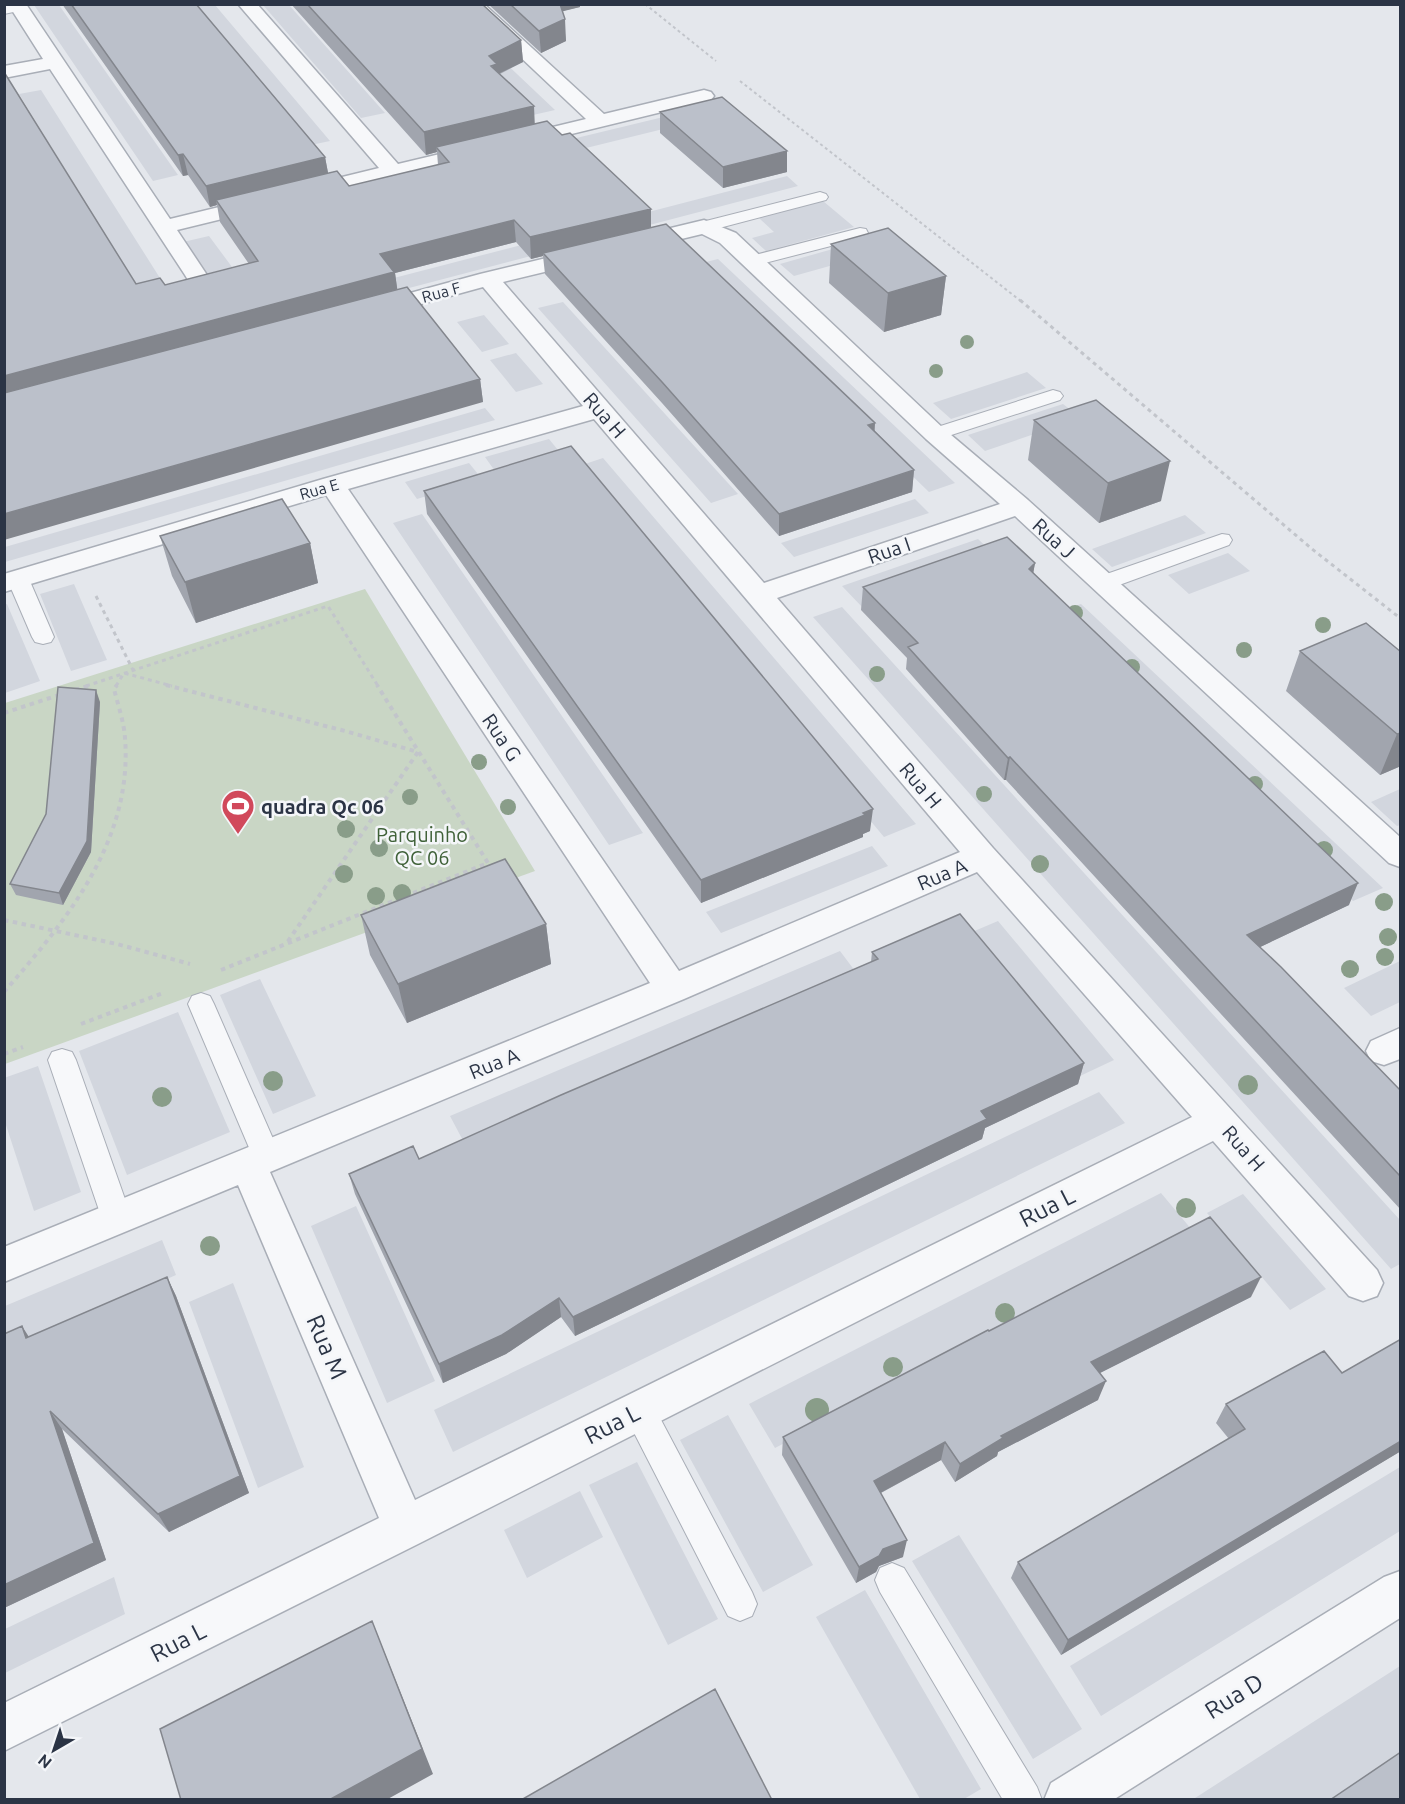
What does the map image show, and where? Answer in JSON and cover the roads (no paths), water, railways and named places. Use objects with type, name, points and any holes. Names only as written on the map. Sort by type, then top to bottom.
[{"type":"street","points":[[247,4],[392,170]]},
{"type":"street","points":[[473,4],[600,121]]},
{"type":"street","points":[[13,7],[55,62],[196,275]]},
{"type":"street","points":[[4,72],[55,62]]},
{"type":"street","points":[[164,227],[705,96]]},
{"type":"street","name":"Rua J","points":[[704,227],[728,238],[935,434],[1019,506],[1398,849]]},
{"type":"street","name":"Rua F","points":[[350,316],[488,279],[704,227]]},
{"type":"street","name":"Rua H","points":[[488,279],[982,856],[1220,1120],[1363,1283]]},
{"type":"street","name":"Rua E","points":[[11,581],[332,485],[600,409]]},
{"type":"street","name":"Rua G","points":[[332,485],[672,989]]},
{"type":"street","name":"Rua I","points":[[759,594],[1019,506]]},
{"type":"street","name":"Rua A","points":[[4,1265],[672,989],[982,856]]},
{"type":"street","name":"Rua L","points":[[4,1728],[1220,1120]]},
{"type":"street","name":"Rua M","points":[[258,1162],[405,1528]]},
{"type":"street","name":"Rua D","points":[[1068,1800],[1401,1593]]},
{"type":"lane","points":[[704,227],[820,197]]},
{"type":"lane","points":[[753,261],[860,233]]},
{"type":"lane","points":[[935,434],[1053,396]]},
{"type":"lane","points":[[1103,583],[1222,540]]},
{"type":"lane","points":[[11,581],[43,636]]},
{"type":"lane","points":[[201,1004],[258,1162]]},
{"type":"lane","points":[[62,1060],[117,1219]]},
{"type":"lane","points":[[639,1410],[740,1604]]},
{"type":"lane","points":[[892,1580],[1024,1800]]},
{"type":"place","name":"quadra Qc 06","points":[[238,835]]},
{"type":"park label","name":"Parquinho QC 06","points":[[422,846]]}]
